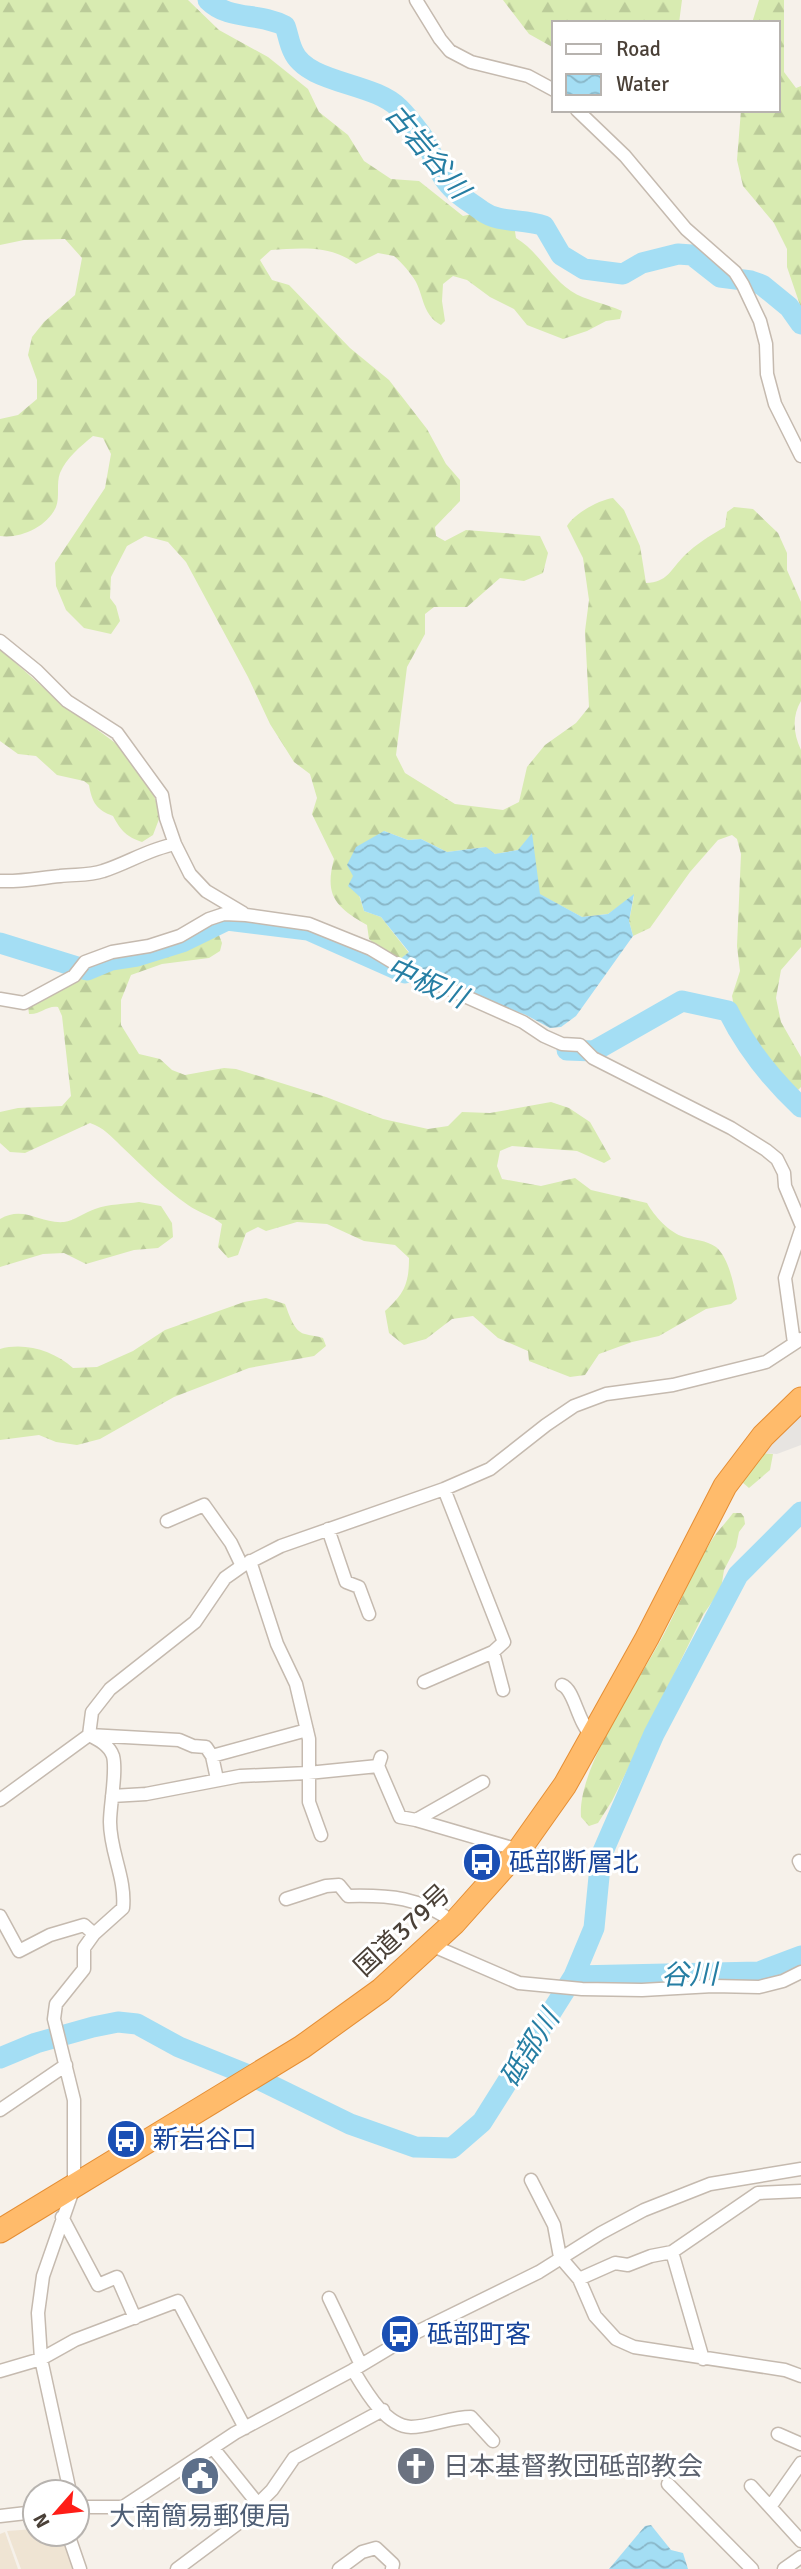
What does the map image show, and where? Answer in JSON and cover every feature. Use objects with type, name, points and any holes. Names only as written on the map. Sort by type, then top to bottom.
[{"type":"highway","name":"国道379号","points":[[0,2231],[274,2065],[347,2016],[454,1923],[519,1850],[565,1785],[725,1486],[763,1436],[801,1399]]},
{"type":"street","points":[[416,0],[450,51],[471,62],[528,76],[552,89]]},
{"type":"street","points":[[580,112],[625,156],[686,229],[735,272],[761,321],[766,344],[767,374],[775,404],[801,456]]},
{"type":"street","points":[[0,641],[37,671],[67,701],[117,733],[162,795],[175,844],[197,883],[246,915]]},
{"type":"street","points":[[0,881],[28,882],[62,875],[96,873],[156,848],[175,844]]},
{"type":"street","points":[[0,999],[24,1003],[74,976],[85,962],[112,952],[149,946],[180,936],[209,919],[224,914],[309,924],[372,949],[406,970],[523,1022],[553,1040],[562,1044],[580,1045],[593,1058],[730,1128],[777,1159],[801,1224]]},
{"type":"street","points":[[89,1735],[92,1712],[110,1689],[195,1622],[226,1578],[246,1563],[281,1546],[444,1489],[490,1469],[574,1406],[606,1394],[673,1385],[766,1362],[797,1341],[785,1278],[801,1230]]},
{"type":"street","points":[[424,1682],[493,1652],[504,1642],[444,1489]]},
{"type":"street","points":[[167,1521],[204,1505],[246,1563],[276,1644],[296,1684],[309,1739],[309,1802],[321,1835]]},
{"type":"street","points":[[328,1530],[346,1582],[359,1587],[369,1614]]},
{"type":"street","points":[[493,1652],[503,1690]]},
{"type":"street","points":[[562,1685],[571,1691],[576,1713],[593,1737]]},
{"type":"street","points":[[212,1756],[307,1730]]},
{"type":"street","points":[[67,2478],[41,2358],[38,2313],[43,2276],[74,2187],[75,2100],[54,2019],[56,2004],[84,1969],[84,1948],[94,1934],[124,1908],[125,1890],[112,1845],[110,1823],[113,1757],[105,1744],[89,1735]]},
{"type":"street","points":[[0,1800],[89,1735],[179,1740],[193,1746],[206,1747],[212,1756],[217,1779]]},
{"type":"street","points":[[112,1797],[205,1785],[217,1779],[308,1773],[380,1761],[400,1817],[416,1819],[519,1850]]},
{"type":"street","points":[[416,1819],[484,1782]]},
{"type":"street","points":[[286,1899],[326,1886],[339,1885],[348,1896],[401,1898],[437,1910],[454,1923]]},
{"type":"street","points":[[0,1916],[19,1951],[50,1935],[84,1925],[94,1934]]},
{"type":"street","points":[[431,1945],[519,1983],[579,1989],[759,1987],[783,1981],[801,1972]]},
{"type":"street","points":[[0,2110],[65,2063]]},
{"type":"street","points":[[91,2507],[122,2507],[245,2428],[357,2368],[412,2334],[538,2272],[644,2210],[710,2184],[801,2169]]},
{"type":"street","points":[[531,2180],[554,2225],[561,2258],[579,2279],[595,2316],[617,2339],[634,2347],[785,2370],[801,2376]]},
{"type":"street","points":[[579,2279],[615,2263],[628,2265],[651,2256],[672,2252],[758,2193],[801,2191]]},
{"type":"street","points":[[62,2217],[98,2286],[117,2277],[135,2318]]},
{"type":"street","points":[[672,2252],[703,2359]]},
{"type":"street","points":[[329,2298],[367,2393],[391,2419],[410,2427],[457,2417],[471,2417],[493,2441]]},
{"type":"street","points":[[0,2371],[41,2358],[75,2340],[178,2301],[245,2428]]},
{"type":"street","points":[[177,2569],[256,2510],[294,2458],[383,2410]]},
{"type":"street","points":[[778,2434],[801,2444]]},
{"type":"street","points":[[213,2448],[258,2504]]},
{"type":"street","points":[[770,2507],[801,2463]]},
{"type":"street","points":[[667,2484],[752,2569]]},
{"type":"street","points":[[751,2486],[801,2540]]},
{"type":"street","points":[[0,2516],[21,2514]]},
{"type":"street","points":[[73,2548],[80,2569]]},
{"type":"street","points":[[339,2569],[362,2552],[376,2548],[393,2564],[392,2569]]},
{"type":"street","points":[[784,2569],[801,2557]]},
{"type":"shaded area","points":[[801,1412],[801,1445],[777,1454],[761,1453]]},
{"type":"shaded area","points":[[21,2530],[21,2548],[68,2548],[76,2569],[21,2569],[7,2531]]},
{"type":"shaded area","points":[[5,2532],[18,2569],[0,2569],[0,2534]]},
{"type":"green space","points":[[0,0],[188,0],[219,30],[268,57],[308,89],[319,112],[348,135],[364,161],[391,179],[419,181],[463,216],[481,212],[494,221],[514,225],[516,238],[531,250],[563,285],[583,297],[622,311],[620,319],[606,321],[563,339],[527,325],[514,309],[490,297],[467,280],[453,276],[443,284],[445,321],[441,325],[427,311],[414,279],[394,256],[378,253],[356,264],[326,251],[293,249],[271,250],[260,260],[272,280],[289,285],[350,348],[389,380],[427,429],[446,464],[460,480],[460,501],[435,527],[436,536],[445,541],[466,530],[540,536],[548,553],[543,573],[524,581],[500,578],[467,607],[434,607],[425,614],[425,634],[407,667],[396,755],[405,773],[455,804],[503,810],[519,802],[527,767],[545,745],[576,723],[589,707],[585,631],[589,600],[583,558],[567,526],[576,516],[594,504],[613,498],[624,510],[640,546],[646,583],[664,578],[684,556],[725,527],[727,512],[734,507],[753,509],[778,533],[787,553],[787,570],[801,602],[801,701],[795,725],[801,750],[801,947],[781,970],[776,998],[781,1022],[801,1057],[801,1087],[798,1090],[791,1090],[754,1048],[737,1022],[732,996],[740,971],[737,946],[741,854],[737,839],[732,835],[718,840],[690,872],[650,928],[633,936],[629,921],[634,896],[608,914],[582,917],[539,894],[518,850],[495,854],[486,847],[447,852],[421,839],[408,840],[384,831],[353,876],[364,911],[381,917],[409,953],[399,960],[369,939],[367,925],[347,912],[335,899],[331,882],[334,859],[312,814],[317,798],[310,774],[294,762],[270,724],[248,677],[186,562],[168,542],[145,536],[127,546],[111,577],[110,598],[116,606],[120,621],[111,634],[84,628],[66,610],[56,586],[55,563],[105,488],[111,454],[103,438],[93,436],[66,462],[59,477],[56,507],[40,526],[16,536],[0,536],[0,419],[18,415],[37,399],[37,380],[28,355],[32,337],[44,322],[75,295],[82,258],[65,239],[24,240],[0,245]]},
{"type":"green space","points":[[503,0],[682,0],[679,21],[552,21],[552,47],[529,34]]},
{"type":"green space","points":[[759,0],[784,0],[784,72],[796,88],[801,86],[801,308],[787,267],[787,249],[774,223],[743,186],[737,160],[741,112],[780,112],[780,21],[753,21]]},
{"type":"green space","points":[[0,649],[55,698],[126,751],[152,791],[161,814],[153,835],[142,842],[128,836],[113,816],[96,805],[89,785],[84,781],[57,775],[36,756],[18,754],[0,741]]},
{"type":"green space","points":[[217,930],[222,943],[220,951],[209,958],[162,964],[131,975],[121,1000],[121,1025],[139,1054],[160,1059],[172,1070],[185,1075],[224,1068],[236,1069],[326,1097],[383,1119],[428,1129],[448,1126],[462,1112],[490,1113],[551,1102],[569,1108],[590,1122],[611,1159],[604,1163],[577,1151],[512,1146],[500,1151],[497,1166],[502,1179],[541,1186],[575,1178],[591,1190],[647,1203],[673,1232],[716,1247],[730,1271],[737,1299],[731,1304],[706,1309],[659,1336],[599,1354],[585,1375],[570,1377],[529,1361],[528,1351],[498,1338],[473,1316],[452,1319],[426,1339],[404,1345],[389,1333],[385,1311],[401,1294],[408,1275],[409,1258],[395,1245],[364,1241],[327,1224],[297,1222],[266,1231],[258,1227],[246,1233],[238,1255],[228,1258],[218,1247],[222,1224],[179,1198],[95,1125],[90,1123],[25,1153],[10,1152],[0,1143],[0,1112],[18,1108],[62,1106],[71,1096],[62,1016],[58,1007],[29,1014],[28,1006],[83,975],[100,975],[125,962],[179,947]]},
{"type":"green space","points":[[139,1202],[161,1206],[172,1223],[173,1237],[158,1248],[134,1250],[86,1264],[64,1253],[43,1254],[0,1267],[0,1219],[24,1214],[64,1222],[100,1207]]},
{"type":"green space","points":[[266,1298],[285,1304],[298,1330],[323,1338],[326,1346],[314,1356],[249,1368],[174,1397],[100,1439],[77,1445],[56,1442],[39,1435],[0,1440],[0,1349],[29,1347],[57,1357],[73,1368],[97,1367],[133,1351],[165,1330],[244,1302]]},
{"type":"green space","points":[[761,1453],[773,1454],[770,1470],[749,1488],[742,1482]]},
{"type":"green space","points":[[733,1513],[741,1513],[745,1524],[739,1532],[736,1547],[724,1570],[721,1589],[703,1615],[612,1801],[598,1823],[589,1826],[581,1817],[582,1797],[599,1749],[664,1634],[704,1554]]},
{"type":"water","points":[[384,831],[408,840],[421,839],[447,852],[486,847],[495,854],[518,850],[532,833],[540,894],[582,917],[608,914],[634,894],[629,921],[633,936],[576,1016],[561,1027],[550,1028],[526,1015],[445,985],[399,960],[409,952],[381,917],[364,911],[360,897],[348,886],[353,876],[347,865],[356,847]]},
{"type":"water","points":[[651,2525],[671,2550],[683,2553],[688,2569],[609,2569],[645,2526]]},
{"type":"waterway","name":"古岩谷川","points":[[208,0],[225,11],[285,26],[293,51],[301,62],[312,70],[388,99],[420,133],[442,175],[459,194],[496,218],[544,226],[561,255],[584,269],[623,274],[642,263],[678,254],[692,255],[720,277],[762,285],[789,307],[801,324]]},
{"type":"waterway","name":"中板川","points":[[0,943],[87,970],[111,960],[137,956],[182,942],[227,920],[308,930],[405,973]]},
{"type":"waterway","name":"中板川","points":[[567,1050],[594,1051],[682,1001],[728,1011],[760,1062],[801,1107]]},
{"type":"waterway","name":"砥部川","points":[[0,2058],[36,2043],[93,2027],[118,2022],[137,2024],[179,2047],[256,2078],[350,2124],[415,2147],[452,2148],[482,2122],[574,1976],[594,1928],[601,1856],[654,1734],[738,1575],[801,1512]]},
{"type":"waterway","name":"谷川","points":[[574,1976],[759,1972],[801,1956]]},
{"type":"place","name":"砥部断層北","points":[[482,1862]]},
{"type":"place","name":"新岩谷口","points":[[126,2139]]},
{"type":"place","name":"砥部町客","points":[[400,2334]]},
{"type":"place","name":"日本基督教団砥部教会","points":[[416,2466]]},
{"type":"place","name":"大南簡易郵便局","points":[[200,2476]]}]
